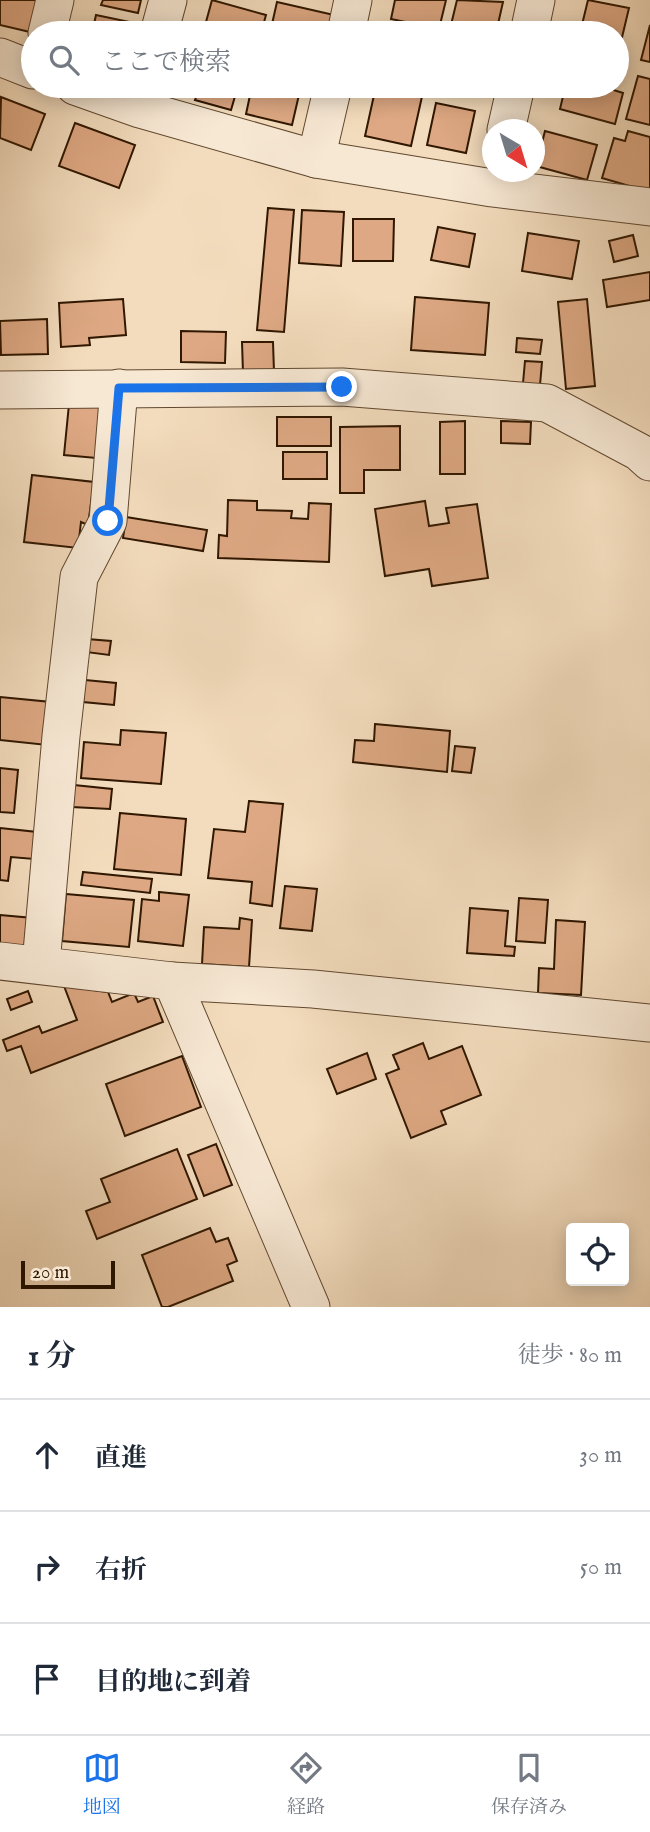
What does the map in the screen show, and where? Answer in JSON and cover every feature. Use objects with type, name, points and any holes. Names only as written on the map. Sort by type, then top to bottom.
[{"type":"street","points":[[50,21],[55,0]]},
{"type":"street","points":[[162,21],[168,0]]},
{"type":"street","points":[[348,21],[353,0]]},
{"type":"street","points":[[531,21],[536,0]]},
{"type":"street","points":[[0,57],[21,66]]},
{"type":"street","points":[[143,98],[316,159],[482,179]]},
{"type":"street","points":[[316,159],[330,98]]},
{"type":"street","points":[[508,119],[513,98]]},
{"type":"street","points":[[506,182],[650,207]]},
{"type":"street","points":[[0,390],[342,387],[547,403],[639,452],[650,462]]},
{"type":"street","points":[[41,964],[61,736],[79,577],[108,521],[119,388]]},
{"type":"street","points":[[0,961],[172,981],[313,989],[650,1023]]},
{"type":"street","points":[[172,981],[312,1307]]},
{"type":"building","points":[[0,0],[38,0],[33,21],[21,21],[21,30],[0,25]]},
{"type":"building","points":[[103,0],[141,0],[138,13],[101,5]]},
{"type":"building","points":[[212,0],[266,15],[264,21],[206,21]]},
{"type":"building","points":[[395,0],[446,0],[441,21],[391,19]]},
{"type":"building","points":[[457,0],[503,2],[499,21],[452,21]]},
{"type":"building","points":[[588,0],[629,8],[626,21],[583,21]]},
{"type":"building","points":[[277,2],[334,15],[333,21],[273,21]]},
{"type":"building","points":[[96,15],[125,21],[95,21]]},
{"type":"building","points":[[650,25],[650,62],[641,60]]},
{"type":"building","points":[[638,76],[650,79],[650,125],[626,119]]},
{"type":"building","points":[[1,97],[45,114],[31,150],[0,138]]},
{"type":"building","points":[[196,98],[234,98],[231,110],[195,100]]},
{"type":"building","points":[[249,98],[298,98],[292,125],[246,114]]},
{"type":"building","points":[[373,98],[422,98],[411,146],[365,136]]},
{"type":"building","points":[[563,98],[622,98],[615,124],[560,109]]},
{"type":"building","points":[[436,103],[475,111],[466,153],[427,145]]},
{"type":"building","points":[[75,123],[135,145],[119,188],[59,166]]},
{"type":"building","points":[[545,131],[597,145],[587,180],[545,168]]},
{"type":"building","points":[[628,131],[650,137],[650,192],[602,178],[614,138],[625,141]]},
{"type":"building","points":[[268,208],[294,210],[284,332],[257,330]]},
{"type":"building","points":[[302,210],[344,212],[341,266],[299,263]]},
{"type":"building","points":[[353,219],[394,219],[393,261],[353,261]]},
{"type":"building","points":[[438,227],[475,234],[469,267],[431,260]]},
{"type":"building","points":[[528,233],[579,241],[572,279],[522,271]]},
{"type":"building","points":[[633,235],[638,256],[614,262],[609,241]]},
{"type":"building","points":[[650,272],[650,300],[607,307],[603,280]]},
{"type":"building","points":[[415,297],[489,303],[485,355],[411,350]]},
{"type":"building","points":[[123,299],[126,335],[89,338],[90,345],[61,347],[59,303]]},
{"type":"building","points":[[587,299],[595,386],[566,389],[558,302]]},
{"type":"building","points":[[47,319],[48,354],[1,355],[0,321]]},
{"type":"building","points":[[181,331],[226,332],[225,363],[181,362]]},
{"type":"building","points":[[517,338],[542,340],[540,354],[516,352]]},
{"type":"building","points":[[242,342],[273,342],[274,372],[243,373]]},
{"type":"building","points":[[525,361],[542,362],[540,385],[523,383]]},
{"type":"building","points":[[69,404],[102,407],[96,458],[64,455]]},
{"type":"building","points":[[277,417],[331,417],[331,446],[277,446]]},
{"type":"building","points":[[465,421],[465,474],[440,474],[440,422]]},
{"type":"building","points":[[501,421],[531,422],[530,444],[501,443]]},
{"type":"building","points":[[400,426],[400,470],[364,470],[364,493],[340,493],[340,427]]},
{"type":"building","points":[[283,452],[327,452],[327,479],[283,479]]},
{"type":"building","points":[[32,475],[94,482],[88,525],[81,522],[78,548],[24,542]]},
{"type":"building","points":[[228,500],[257,501],[257,510],[292,511],[291,518],[308,519],[309,503],[331,504],[329,562],[218,558],[219,535],[227,536]]},
{"type":"building","points":[[425,501],[429,526],[449,523],[446,508],[477,504],[488,578],[432,586],[429,569],[385,576],[375,509]]},
{"type":"building","points":[[126,517],[207,530],[203,551],[123,538]]},
{"type":"building","points":[[87,639],[111,641],[109,655],[86,652]]},
{"type":"building","points":[[85,680],[116,683],[114,705],[83,702]]},
{"type":"building","points":[[0,697],[51,702],[47,745],[0,740]]},
{"type":"building","points":[[375,724],[450,731],[447,772],[353,762],[355,740],[374,741]]},
{"type":"building","points":[[121,730],[166,733],[161,784],[81,778],[84,742],[120,745]]},
{"type":"building","points":[[455,746],[475,748],[471,773],[452,771]]},
{"type":"building","points":[[0,768],[18,770],[14,813],[0,812]]},
{"type":"building","points":[[74,785],[112,789],[110,809],[72,807]]},
{"type":"building","points":[[249,801],[283,804],[272,906],[250,903],[252,882],[208,878],[214,829],[245,832]]},
{"type":"building","points":[[120,813],[186,819],[181,875],[114,869]]},
{"type":"building","points":[[0,828],[37,832],[34,859],[11,857],[8,881],[0,880]]},
{"type":"building","points":[[83,872],[152,879],[150,893],[81,885]]},
{"type":"building","points":[[285,886],[317,889],[312,931],[280,928]]},
{"type":"building","points":[[159,892],[189,895],[183,946],[138,941],[142,899],[159,901]]},
{"type":"building","points":[[66,894],[134,900],[129,947],[62,941]]},
{"type":"building","points":[[519,898],[548,900],[545,943],[516,941]]},
{"type":"building","points":[[470,908],[508,911],[505,946],[515,947],[514,956],[467,953]]},
{"type":"building","points":[[0,915],[33,918],[30,947],[0,944]]},
{"type":"building","points":[[240,918],[252,920],[249,967],[202,964],[204,927],[239,929]]},
{"type":"building","points":[[556,920],[585,922],[581,995],[538,993],[539,968],[554,969]]},
{"type":"building","points":[[64,986],[108,992],[112,1002],[134,993],[138,1002],[153,996],[163,1022],[31,1073],[21,1046],[7,1051],[3,1040],[39,1026],[42,1033],[77,1020]]},
{"type":"building","points":[[28,991],[32,1002],[11,1010],[7,999]]},
{"type":"building","points":[[423,1043],[429,1059],[462,1046],[481,1095],[441,1111],[446,1124],[411,1138],[386,1074],[399,1069],[393,1055]]},
{"type":"building","points":[[367,1053],[376,1079],[337,1094],[327,1069]]},
{"type":"building","points":[[182,1056],[201,1107],[125,1136],[106,1084]]},
{"type":"building","points":[[216,1144],[232,1185],[204,1196],[188,1155]]},
{"type":"building","points":[[177,1149],[197,1199],[97,1239],[86,1211],[110,1202],[101,1179]]},
{"type":"building","points":[[210,1228],[216,1242],[228,1238],[237,1261],[227,1265],[233,1281],[162,1307],[142,1255]]},
{"type":"route","points":[[108,521],[119,388],[342,387]]}]
